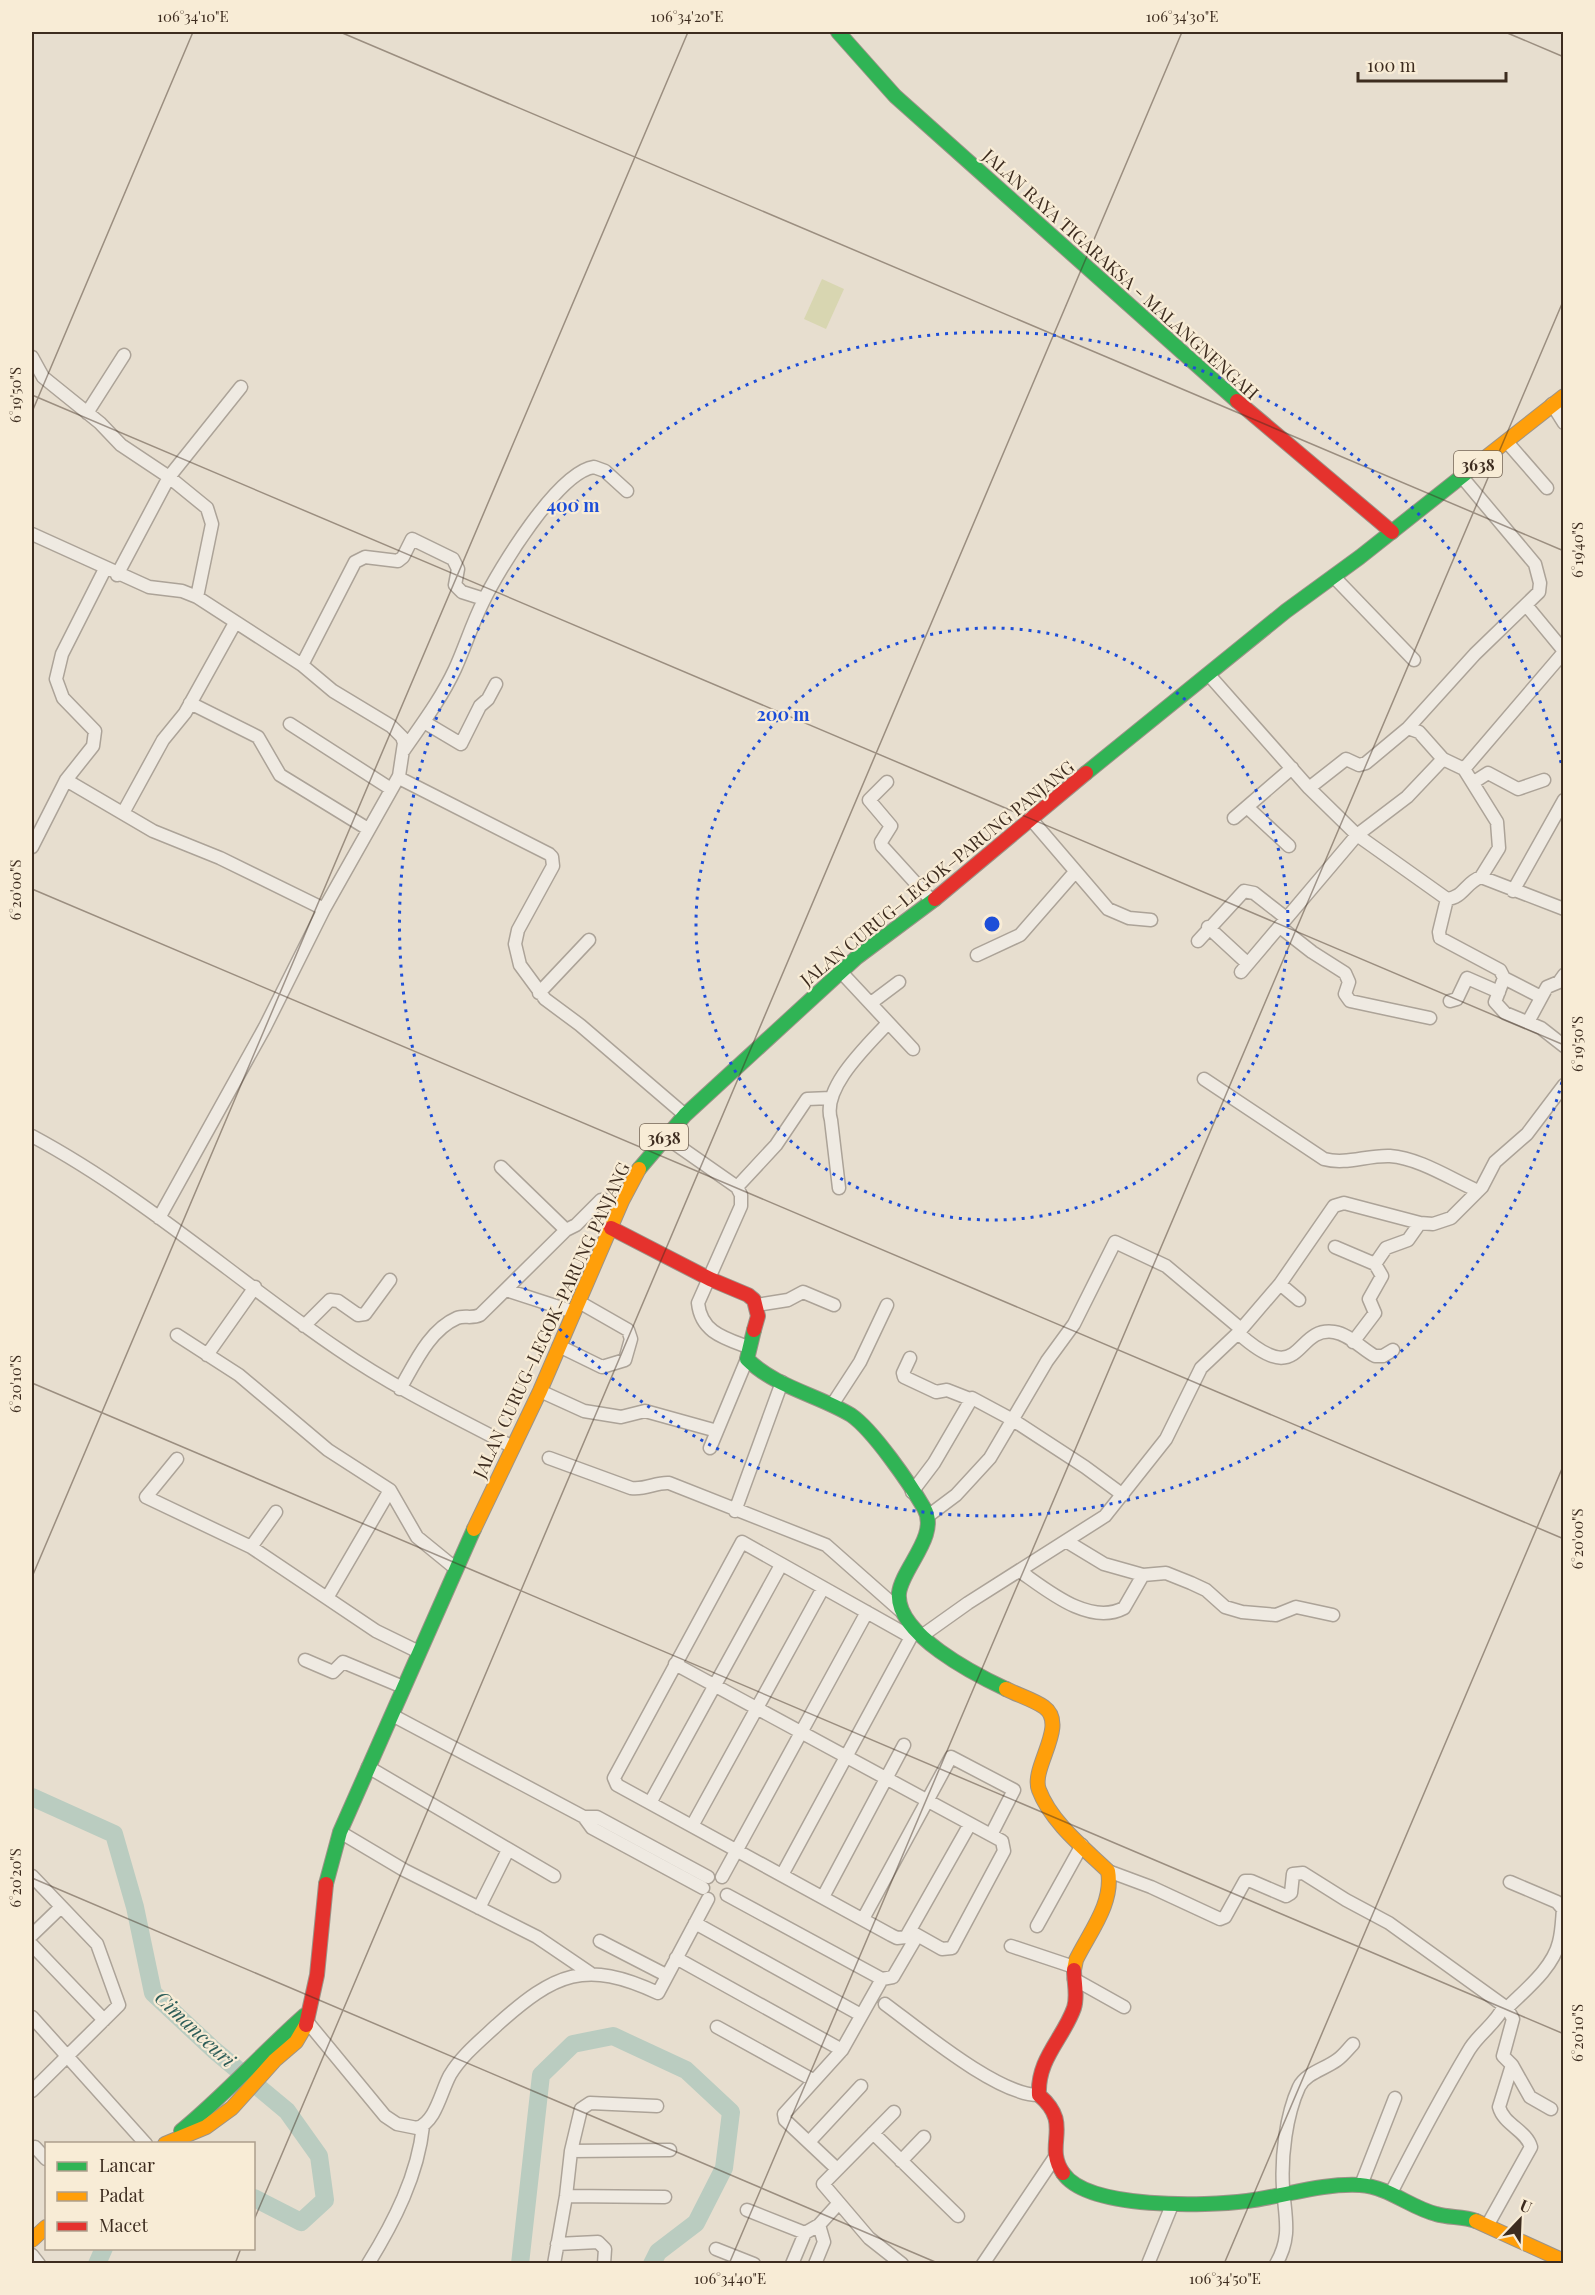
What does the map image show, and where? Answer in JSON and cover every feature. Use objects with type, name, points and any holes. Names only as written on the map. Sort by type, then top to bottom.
[{"type":"main road","name":"JALAN RAYA TIGARAKSA - MALANGNENGAH","points":[[838,32],[894,96],[1221,387],[1392,532]]},
{"type":"main road","name":"JALAN CURUG–LEGOK–PARUNG PANJANG","points":[[169,2142],[206,2127],[232,2108],[275,2061],[296,2042],[307,2016],[317,1975],[324,1891],[340,1832],[455,1568],[540,1391],[622,1202],[641,1165],[664,1136],[841,972],[932,902],[1030,818],[1286,611],[1334,577],[1558,400]]},
{"type":"main road","points":[[610,1228],[710,1279],[748,1295],[757,1305],[758,1316],[748,1353],[753,1366],[852,1416],[871,1434],[928,1516],[927,1532],[901,1585],[900,1603],[903,1613],[932,1647],[955,1664],[1046,1708],[1051,1713],[1054,1724],[1036,1778],[1036,1786],[1046,1803],[1108,1871],[1111,1878],[1109,1890],[1074,1973],[1075,2007],[1044,2062],[1039,2082],[1039,2095],[1054,2105],[1058,2115],[1055,2157],[1060,2170],[1081,2188],[1105,2195],[1172,2205],[1205,2205],[1284,2195],[1303,2190],[1361,2185],[1377,2187],[1432,2213],[1467,2218],[1563,2261]]},
{"type":"main road","points":[[169,2142],[221,2098],[264,2050],[307,2016]]},
{"type":"main road","points":[[32,2240],[45,2228]]},
{"type":"street","points":[[87,413],[124,355]]},
{"type":"street","points":[[32,357],[43,377],[121,445],[169,477],[202,503],[210,514],[212,524],[197,597]]},
{"type":"street","points":[[33,842],[66,780],[93,746],[95,738],[91,725],[63,698],[57,685],[57,666],[169,477],[240,387]]},
{"type":"street","points":[[1558,400],[1563,423]]},
{"type":"street","points":[[1507,442],[1547,488]]},
{"type":"street","points":[[404,750],[435,707],[455,668],[484,599],[542,509],[573,477],[588,468],[599,469],[627,491]]},
{"type":"street","points":[[1309,788],[1346,759],[1359,765],[1366,763],[1408,728],[1475,654],[1539,592],[1540,583],[1534,564],[1462,477]]},
{"type":"street","points":[[32,534],[111,572],[149,587],[182,591],[197,597],[302,665],[333,691],[391,726],[402,737],[404,750],[399,776],[324,909],[265,1027],[159,1218]]},
{"type":"street","points":[[302,665],[355,562],[365,557],[398,561],[403,557],[412,539],[453,559],[458,569],[455,585],[462,591],[484,599]]},
{"type":"street","points":[[1334,577],[1414,660]]},
{"type":"street","points":[[1464,769],[1563,652],[1526,605]]},
{"type":"street","points":[[123,813],[163,740],[178,724],[235,623]]},
{"type":"street","points":[[1209,675],[1309,788],[1357,836],[1447,899],[1459,896],[1474,879],[1481,877],[1563,909]]},
{"type":"street","points":[[424,722],[461,744],[480,706],[488,699],[496,684]]},
{"type":"street","points":[[190,703],[258,737],[280,775],[368,829]]},
{"type":"street","points":[[290,724],[391,789]]},
{"type":"street","points":[[1408,728],[1419,732],[1443,759],[1464,769],[1493,813],[1500,832],[1499,848],[1481,877]]},
{"type":"street","points":[[1208,927],[1244,968],[1357,836],[1407,797],[1443,759]]},
{"type":"street","points":[[1234,818],[1292,768]]},
{"type":"street","points":[[1474,782],[1488,773],[1518,789],[1544,780]]},
{"type":"street","points":[[399,776],[552,857],[553,866],[550,875],[526,913],[515,944],[520,964],[539,993],[601,1042],[685,1115]]},
{"type":"street","points":[[66,780],[153,831],[220,858],[324,909]]},
{"type":"street","points":[[887,782],[869,800],[891,826],[881,842],[882,846],[932,902]]},
{"type":"street","points":[[1513,891],[1563,800]]},
{"type":"street","points":[[1247,807],[1289,846]]},
{"type":"street","points":[[1030,818],[1108,909],[1129,918],[1151,920]]},
{"type":"street","points":[[977,955],[1020,935],[1075,872]]},
{"type":"street","points":[[1198,941],[1240,893],[1247,891],[1312,952],[1345,973],[1349,979],[1345,994],[1350,1001],[1430,1018]]},
{"type":"street","points":[[1447,899],[1439,932],[1440,938],[1500,970],[1504,978],[1541,997]]},
{"type":"street","points":[[539,993],[589,940]]},
{"type":"street","points":[[841,972],[913,1049]]},
{"type":"street","points":[[1528,1022],[1546,987],[1559,982],[1563,975]]},
{"type":"street","points":[[1450,1000],[1457,999],[1467,978],[1499,992]]},
{"type":"street","points":[[1504,978],[1495,1002],[1500,1010],[1541,1028],[1563,1046]]},
{"type":"street","points":[[871,1003],[899,982]]},
{"type":"street","points":[[839,1188],[828,1111],[831,1098],[851,1063],[888,1023]]},
{"type":"street","points":[[1204,1079],[1324,1159],[1338,1162],[1383,1156],[1399,1157],[1478,1191]]},
{"type":"street","points":[[923,1635],[968,1603],[1021,1572],[1105,1516],[1166,1439],[1202,1368],[1240,1331],[1280,1284],[1337,1204],[1344,1203],[1420,1222],[1438,1223],[1451,1218],[1486,1182],[1495,1162],[1527,1134],[1563,1085]]},
{"type":"street","points":[[737,1187],[776,1145],[807,1099],[831,1098]]},
{"type":"street","points":[[32,1136],[94,1172],[255,1287],[304,1326],[400,1389],[513,1447]]},
{"type":"street","points":[[664,1136],[737,1187],[741,1195],[741,1206],[698,1303],[705,1326],[748,1353],[710,1449]]},
{"type":"street","points":[[501,1167],[566,1230]]},
{"type":"street","points":[[400,1389],[434,1335],[458,1317],[472,1318],[480,1315],[566,1230],[576,1225],[601,1200],[622,1202]]},
{"type":"street","points":[[1375,1264],[1386,1248],[1408,1240],[1420,1222]]},
{"type":"street","points":[[928,1516],[956,1495],[984,1466],[1052,1352],[1074,1324],[1096,1276],[1116,1242],[1166,1266],[1254,1346],[1281,1359],[1294,1356],[1305,1342],[1318,1334],[1337,1332],[1377,1356],[1393,1350]]},
{"type":"street","points":[[1335,1247],[1375,1264],[1382,1276],[1369,1299],[1374,1316],[1353,1342]]},
{"type":"street","points":[[304,1326],[330,1300],[338,1301],[358,1315],[363,1315],[390,1280]]},
{"type":"street","points":[[1280,1284],[1299,1300]]},
{"type":"street","points":[[207,1355],[255,1287]]},
{"type":"street","points":[[506,1290],[576,1307],[628,1330],[631,1339],[625,1360],[602,1367],[559,1346]]},
{"type":"street","points":[[757,1305],[788,1300],[803,1292],[834,1305]]},
{"type":"street","points":[[832,1405],[860,1362],[887,1305]]},
{"type":"street","points":[[177,1335],[250,1383],[328,1450],[390,1490],[417,1537],[455,1568]]},
{"type":"street","points":[[910,1358],[903,1376],[936,1392],[947,1390],[970,1400],[976,1399],[1013,1420],[1123,1495]]},
{"type":"street","points":[[735,1511],[782,1382]]},
{"type":"street","points":[[540,1391],[584,1411],[621,1417],[645,1411],[717,1431]]},
{"type":"street","points":[[912,1492],[934,1463],[970,1400]]},
{"type":"street","points":[[549,1458],[632,1488],[644,1489],[669,1482],[735,1511],[826,1545],[903,1613]]},
{"type":"street","points":[[177,1459],[146,1497],[251,1547],[376,1631],[419,1652]]},
{"type":"street","points":[[327,1598],[390,1490]]},
{"type":"street","points":[[251,1547],[276,1512]]},
{"type":"street","points":[[1066,1540],[1104,1564],[1143,1575],[1166,1573],[1206,1590],[1225,1607],[1242,1612],[1276,1615],[1296,1607],[1333,1615]]},
{"type":"street","points":[[782,1875],[911,1637],[742,1542],[614,1778],[617,1785],[897,1938],[913,1934]]},
{"type":"street","points":[[650,1803],[781,1565]]},
{"type":"street","points":[[1021,1572],[1067,1603],[1105,1613],[1124,1608],[1143,1575]]},
{"type":"street","points":[[692,1826],[823,1588]]},
{"type":"street","points":[[368,2264],[403,2197],[420,2152],[423,2126],[433,2114],[451,2074],[476,2044],[516,2008],[554,1982],[590,1973],[628,1979],[658,1993],[695,1923],[706,1888],[722,1876],[867,1612]]},
{"type":"street","points":[[305,1660],[333,1672],[340,1663],[345,1662],[403,1687]]},
{"type":"street","points":[[675,1664],[1002,1841],[1004,1851],[951,1948],[942,1949],[913,1934]]},
{"type":"street","points":[[392,1715],[584,1817],[592,1828],[706,1888],[719,1901],[727,1895],[729,1886],[722,1876]]},
{"type":"street","points":[[823,1898],[904,1745]]},
{"type":"street","points":[[863,1919],[951,1757],[1014,1791],[991,1835]]},
{"type":"street","points":[[368,1767],[554,1876]]},
{"type":"street","points":[[727,1895],[882,1979],[893,1977],[970,1824]]},
{"type":"street","points":[[340,1832],[404,1870],[537,1937],[590,1973]]},
{"type":"street","points":[[1037,1926],[1082,1845]]},
{"type":"street","points":[[479,1908],[508,1850]]},
{"type":"street","points":[[1108,1871],[1150,1887],[1220,1919],[1225,1917],[1245,1881],[1251,1881],[1286,1896],[1291,1893],[1293,1874],[1303,1873],[1389,1923],[1505,2007],[1512,2016],[1512,2025],[1503,2056],[1512,2064],[1530,2097],[1551,2109]]},
{"type":"street","points":[[32,1876],[97,1944],[119,2005],[32,2091]]},
{"type":"street","points":[[1391,2193],[1433,2110],[1471,2046],[1497,2019],[1505,2007],[1531,1985],[1559,1944],[1563,1909],[1557,1902],[1510,1882]]},
{"type":"street","points":[[32,1935],[61,1907]]},
{"type":"street","points":[[695,1923],[861,2015]]},
{"type":"street","points":[[600,1941],[666,1975]]},
{"type":"street","points":[[32,1946],[104,2020]]},
{"type":"street","points":[[1011,1946],[1074,1973],[1124,2007]]},
{"type":"street","points":[[676,1958],[842,2050]]},
{"type":"street","points":[[837,2169],[785,2120],[784,2114],[842,2050],[882,1979]]},
{"type":"street","points":[[885,2004],[988,2076],[1015,2092],[1039,2095]]},
{"type":"street","points":[[307,2016],[385,2116],[405,2127],[423,2126]]},
{"type":"street","points":[[32,2017],[144,2142]]},
{"type":"street","points":[[717,2027],[813,2080]]},
{"type":"street","points":[[1276,2264],[1288,2236],[1284,2195],[1286,2141],[1300,2085],[1314,2073],[1336,2061],[1353,2044]]},
{"type":"street","points":[[1487,2226],[1531,2147],[1526,2138],[1503,2117],[1498,2107],[1512,2064]]},
{"type":"street","points":[[809,2142],[861,2086]]},
{"type":"street","points":[[1361,2185],[1395,2098]]},
{"type":"street","points":[[554,2264],[571,2151],[578,2116],[585,2105],[596,2103],[657,2106]]},
{"type":"street","points":[[894,2112],[823,2184],[869,2238],[902,2264]]},
{"type":"street","points":[[873,2133],[958,2216]]},
{"type":"street","points":[[901,2161],[924,2137]]},
{"type":"street","points":[[35,2147],[45,2158]]},
{"type":"street","points":[[571,2151],[670,2150]]},
{"type":"street","points":[[983,2264],[1055,2157]]},
{"type":"street","points":[[566,2196],[665,2197]]},
{"type":"street","points":[[792,2264],[805,2233],[819,2225],[838,2204]]},
{"type":"street","points":[[1148,2264],[1172,2205]]},
{"type":"street","points":[[747,2211],[805,2233]]},
{"type":"street","points":[[815,2264],[824,2242],[819,2225]]},
{"type":"street","points":[[557,2244],[598,2242],[605,2249],[604,2264]]},
{"type":"street","points":[[716,2249],[754,2264]]},
{"type":"street","points":[[32,2255],[39,2264]]},
{"type":"shaded area","points":[[822,279],[844,289],[826,329],[804,319]]},
{"type":"waterway","name":"Cimanceuri","points":[[32,1797],[114,1834],[135,1907],[153,1993],[214,2050],[287,2111],[319,2156],[325,2200],[301,2222],[255,2199]]},
{"type":"waterway","name":"Cimanceuri","points":[[520,2264],[541,2075],[573,2044],[613,2036],[686,2070],[731,2112],[724,2168],[696,2223],[658,2252],[652,2264]]},
{"type":"waterway","name":"Cimanceuri","points":[[97,2264],[103,2250]]},
{"type":"traffic: fast","points":[[838,32],[895,96],[1237,401]]},
{"type":"traffic: fast","points":[[1086,773],[1286,611],[1360,557],[1480,462]]},
{"type":"traffic: fast","points":[[639,1169],[685,1115],[856,958],[935,899]]},
{"type":"traffic: fast","points":[[754,1330],[747,1359],[770,1377],[838,1408],[860,1422],[891,1458],[924,1508],[928,1518],[924,1540],[906,1573],[899,1593],[901,1608],[910,1623],[923,1638],[940,1651],[976,1674],[1006,1689]]},
{"type":"traffic: fast","points":[[326,1884],[340,1832],[474,1529]]},
{"type":"traffic: fast","points":[[181,2131],[305,2015]]},
{"type":"traffic: fast","points":[[1063,2173],[1076,2185],[1097,2194],[1149,2203],[1229,2203],[1318,2188],[1360,2185],[1380,2189],[1426,2211],[1476,2221]]},
{"type":"traffic: slow","points":[[1480,462],[1564,396]]},
{"type":"traffic: slow","points":[[474,1529],[540,1391],[622,1201],[639,1169]]},
{"type":"traffic: slow","points":[[1006,1689],[1040,1704],[1051,1715],[1051,1735],[1040,1770],[1039,1790],[1044,1802],[1060,1824],[1108,1871],[1109,1883],[1104,1906],[1076,1960],[1074,1970]]},
{"type":"traffic: slow","points":[[170,2142],[206,2127],[232,2108],[275,2060],[296,2042],[306,2025]]},
{"type":"traffic: slow","points":[[1476,2221],[1564,2261]]},
{"type":"traffic: slow","points":[[32,2240],[45,2228]]},
{"type":"traffic: jam","points":[[1237,401],[1392,532]]},
{"type":"traffic: jam","points":[[935,899],[1086,773]]},
{"type":"traffic: jam","points":[[611,1228],[710,1279],[748,1295],[754,1300],[758,1316],[754,1330]]},
{"type":"traffic: jam","points":[[306,2025],[317,1975],[326,1884]]},
{"type":"traffic: jam","points":[[1063,2173],[1056,2153],[1055,2116],[1039,2095],[1039,2082],[1046,2060],[1074,2008],[1076,1994],[1074,1970]]}]
